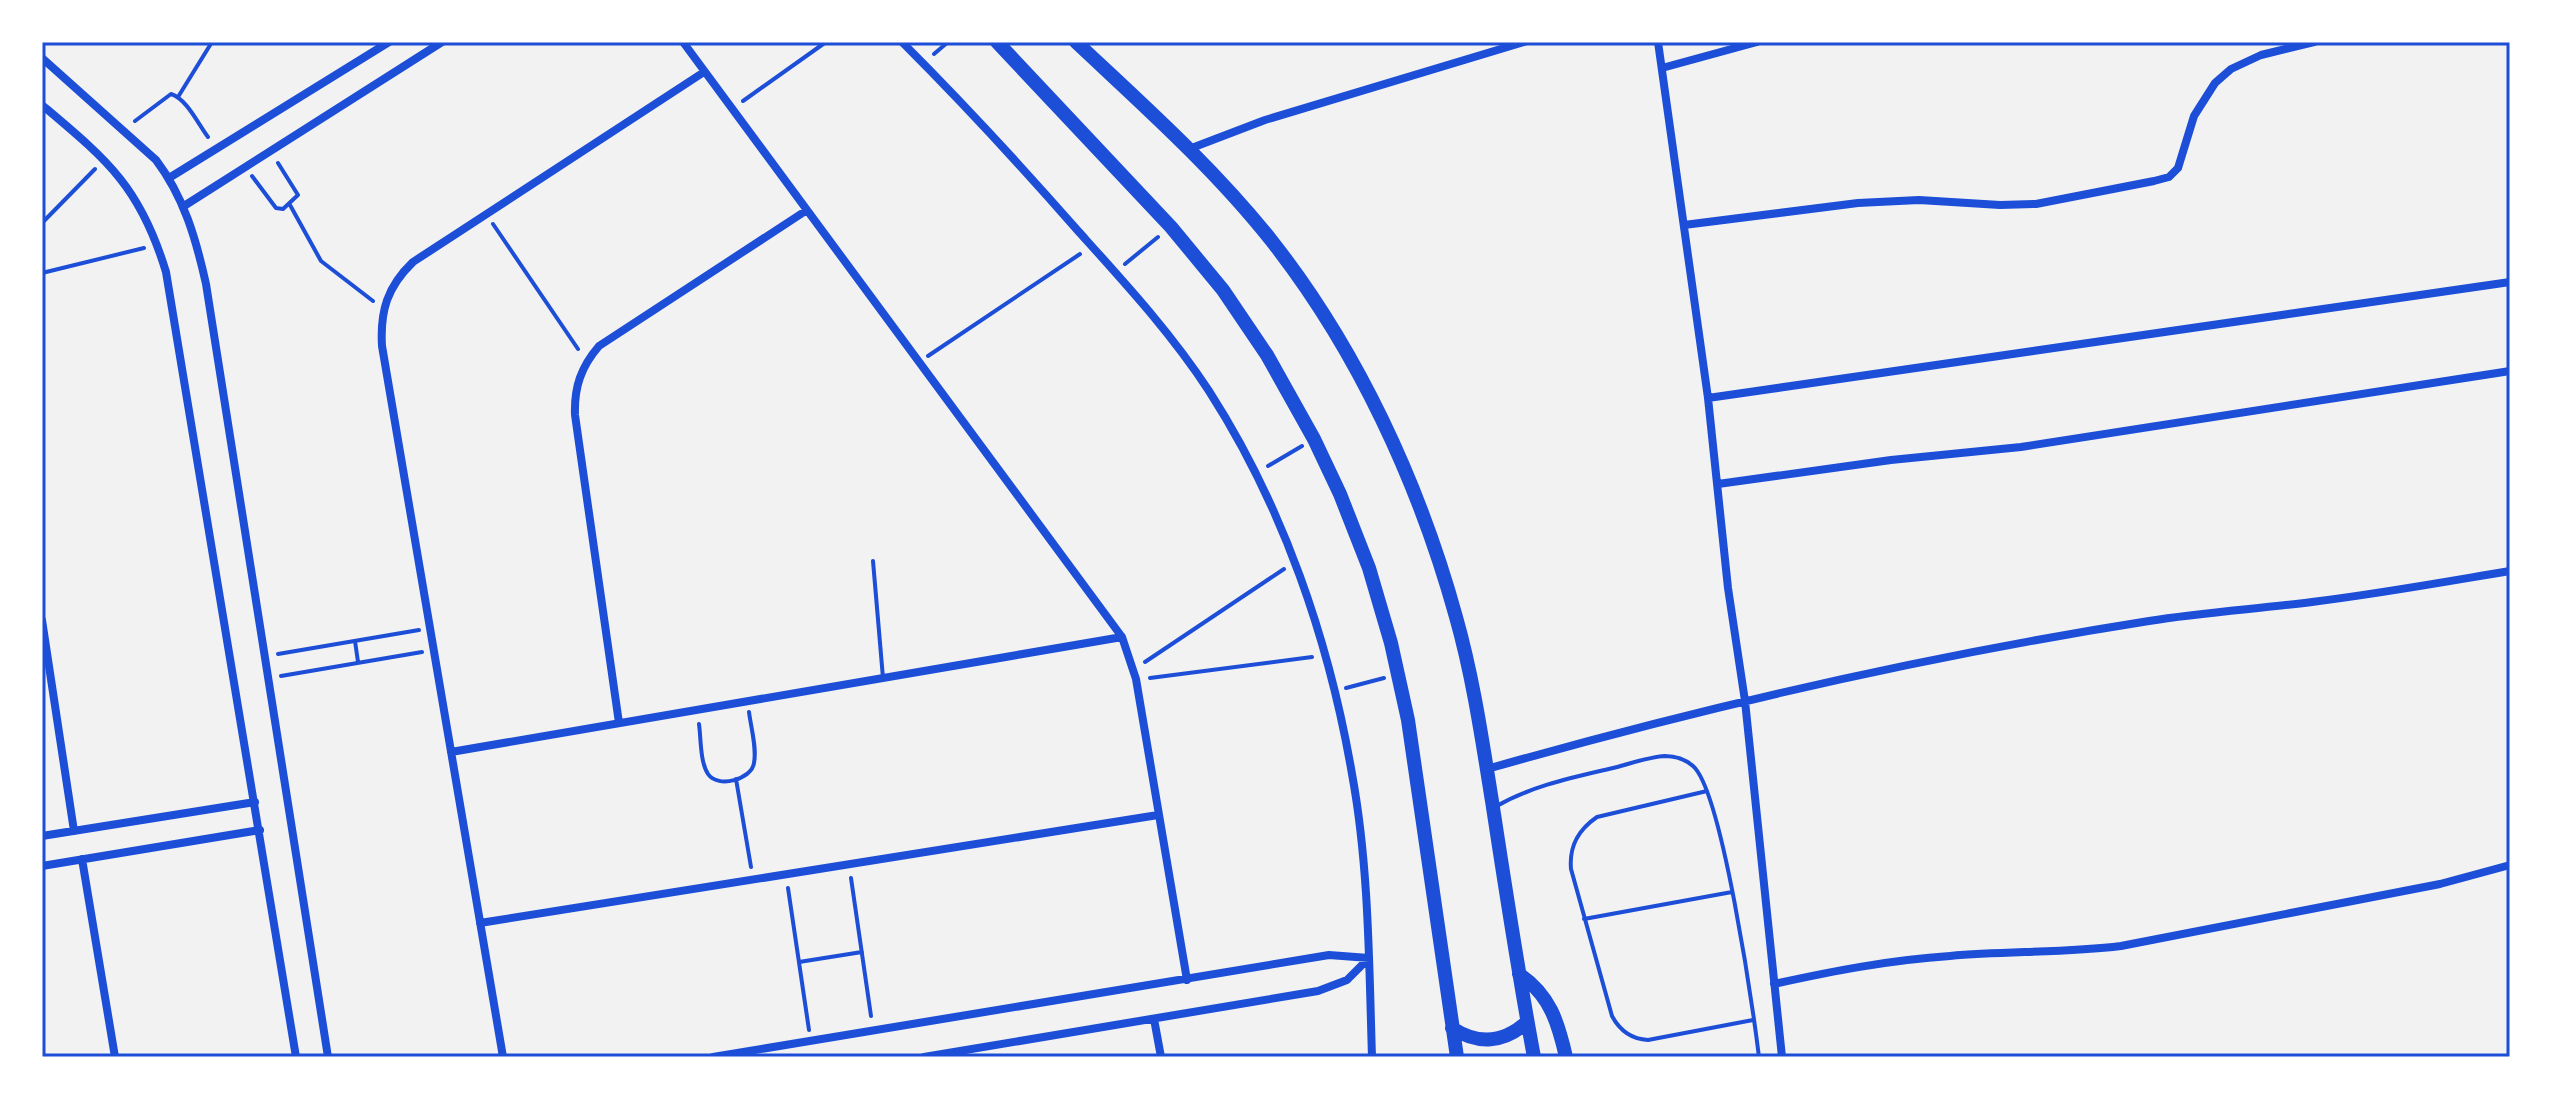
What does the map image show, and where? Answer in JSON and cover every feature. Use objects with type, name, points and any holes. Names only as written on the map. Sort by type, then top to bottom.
[{"type":"main road","points":[[997,42],[1171,227],[1223,290],[1267,355],[1314,439],[1340,494],[1369,568],[1408,720],[1457,1057]]},
{"type":"main road","points":[[1076,42],[1189,149],[1270,240],[1319,309],[1362,381],[1399,458],[1456,617],[1475,699],[1534,1057]]},
{"type":"main road","points":[[1519,974],[1531,982],[1550,1005],[1566,1057]]},
{"type":"main road","points":[[1452,1028],[1473,1038],[1497,1039],[1518,1030],[1527,1022]]},
{"type":"street","points":[[169,178],[389,42]]},
{"type":"street","points":[[184,206],[442,42]]},
{"type":"street","points":[[683,42],[1122,637],[1134,674],[1187,980]]},
{"type":"street","points":[[902,42],[1117,271],[1171,337],[1209,391],[1256,473],[1294,562],[1336,690],[1353,776],[1358,820],[1369,958],[1372,1057]]},
{"type":"street","points":[[1189,149],[1265,120],[1524,42]]},
{"type":"street","points":[[1658,42],[1708,398],[1728,588],[1745,701],[1782,1057]]},
{"type":"street","points":[[1662,68],[1757,42]]},
{"type":"street","points":[[1684,225],[1858,203],[1919,200],[2036,204],[2169,177],[2178,168],[2194,116],[2215,83],[2231,69],[2261,55],[2314,42]]},
{"type":"street","points":[[42,58],[140,144],[169,178],[184,206],[206,284],[328,1057]]},
{"type":"street","points":[[503,1057],[382,346],[383,307],[394,282],[413,262],[704,72]]},
{"type":"street","points":[[42,105],[105,159],[136,199],[158,245],[171,300],[296,1057]]},
{"type":"street","points":[[619,723],[575,415],[574,396],[578,378],[586,361],[599,346],[807,210]]},
{"type":"street","points":[[1708,398],[2510,282]]},
{"type":"street","points":[[1718,484],[1891,460],[2021,447],[2510,371]]},
{"type":"street","points":[[1487,769],[1745,701],[1996,648],[2149,621],[2312,602],[2510,571]]},
{"type":"street","points":[[42,620],[74,831]]},
{"type":"street","points":[[451,752],[1122,637]]},
{"type":"street","points":[[42,836],[255,802]]},
{"type":"street","points":[[480,923],[1158,815]]},
{"type":"street","points":[[42,866],[260,830]]},
{"type":"street","points":[[82,859],[115,1057]]},
{"type":"street","points":[[1774,984],[1854,966],[1896,961],[2121,946],[2440,884],[2510,865]]},
{"type":"street","points":[[713,1057],[1329,955],[1369,958]]},
{"type":"street","points":[[924,1057],[1333,987],[1359,970],[1369,958]]},
{"type":"street","points":[[1154,1019],[1161,1057]]},
{"type":"street","points":[[990,1046],[992,1057]]},
{"type":"lane","points":[[873,561],[883,678]]},
{"type":"lane","points":[[1493,808],[1537,787],[1663,756],[1692,765],[1704,781],[1732,892],[1759,1057]]},
{"type":"lane","points":[[1707,791],[1597,817],[1575,839],[1570,859],[1584,919],[1616,1024],[1630,1036],[1648,1040],[1754,1020]]},
{"type":"lane","points":[[1584,919],[1732,892]]},
{"type":"path","points":[[178,97],[212,42]]},
{"type":"path","points":[[732,110],[826,42]]},
{"type":"path","points":[[123,130],[171,94],[178,97],[216,149]]},
{"type":"path","points":[[246,167],[276,208],[283,209],[290,205],[297,199],[298,192],[271,151]]},
{"type":"path","points":[[42,223],[105,159]]},
{"type":"path","points":[[290,205],[321,261],[383,307]]},
{"type":"path","points":[[486,214],[586,361]]},
{"type":"path","points":[[1117,271],[1171,227]]},
{"type":"path","points":[[42,273],[158,245]]},
{"type":"path","points":[[919,361],[1092,246]]},
{"type":"path","points":[[1256,473],[1314,439]]},
{"type":"path","points":[[1134,674],[1294,562]]},
{"type":"path","points":[[264,657],[429,628]]},
{"type":"path","points":[[355,641],[358,663]]},
{"type":"path","points":[[267,678],[433,650]]},
{"type":"path","points":[[1134,674],[1325,655]]},
{"type":"path","points":[[1336,690],[1398,674]]},
{"type":"path","points":[[697,710],[706,772],[713,779],[736,779],[745,777],[755,761],[747,701]]},
{"type":"path","points":[[736,779],[753,879]]},
{"type":"path","points":[[848,864],[874,1031]]},
{"type":"path","points":[[786,874],[811,1041]]},
{"type":"path","points":[[799,962],[862,952]]}]
